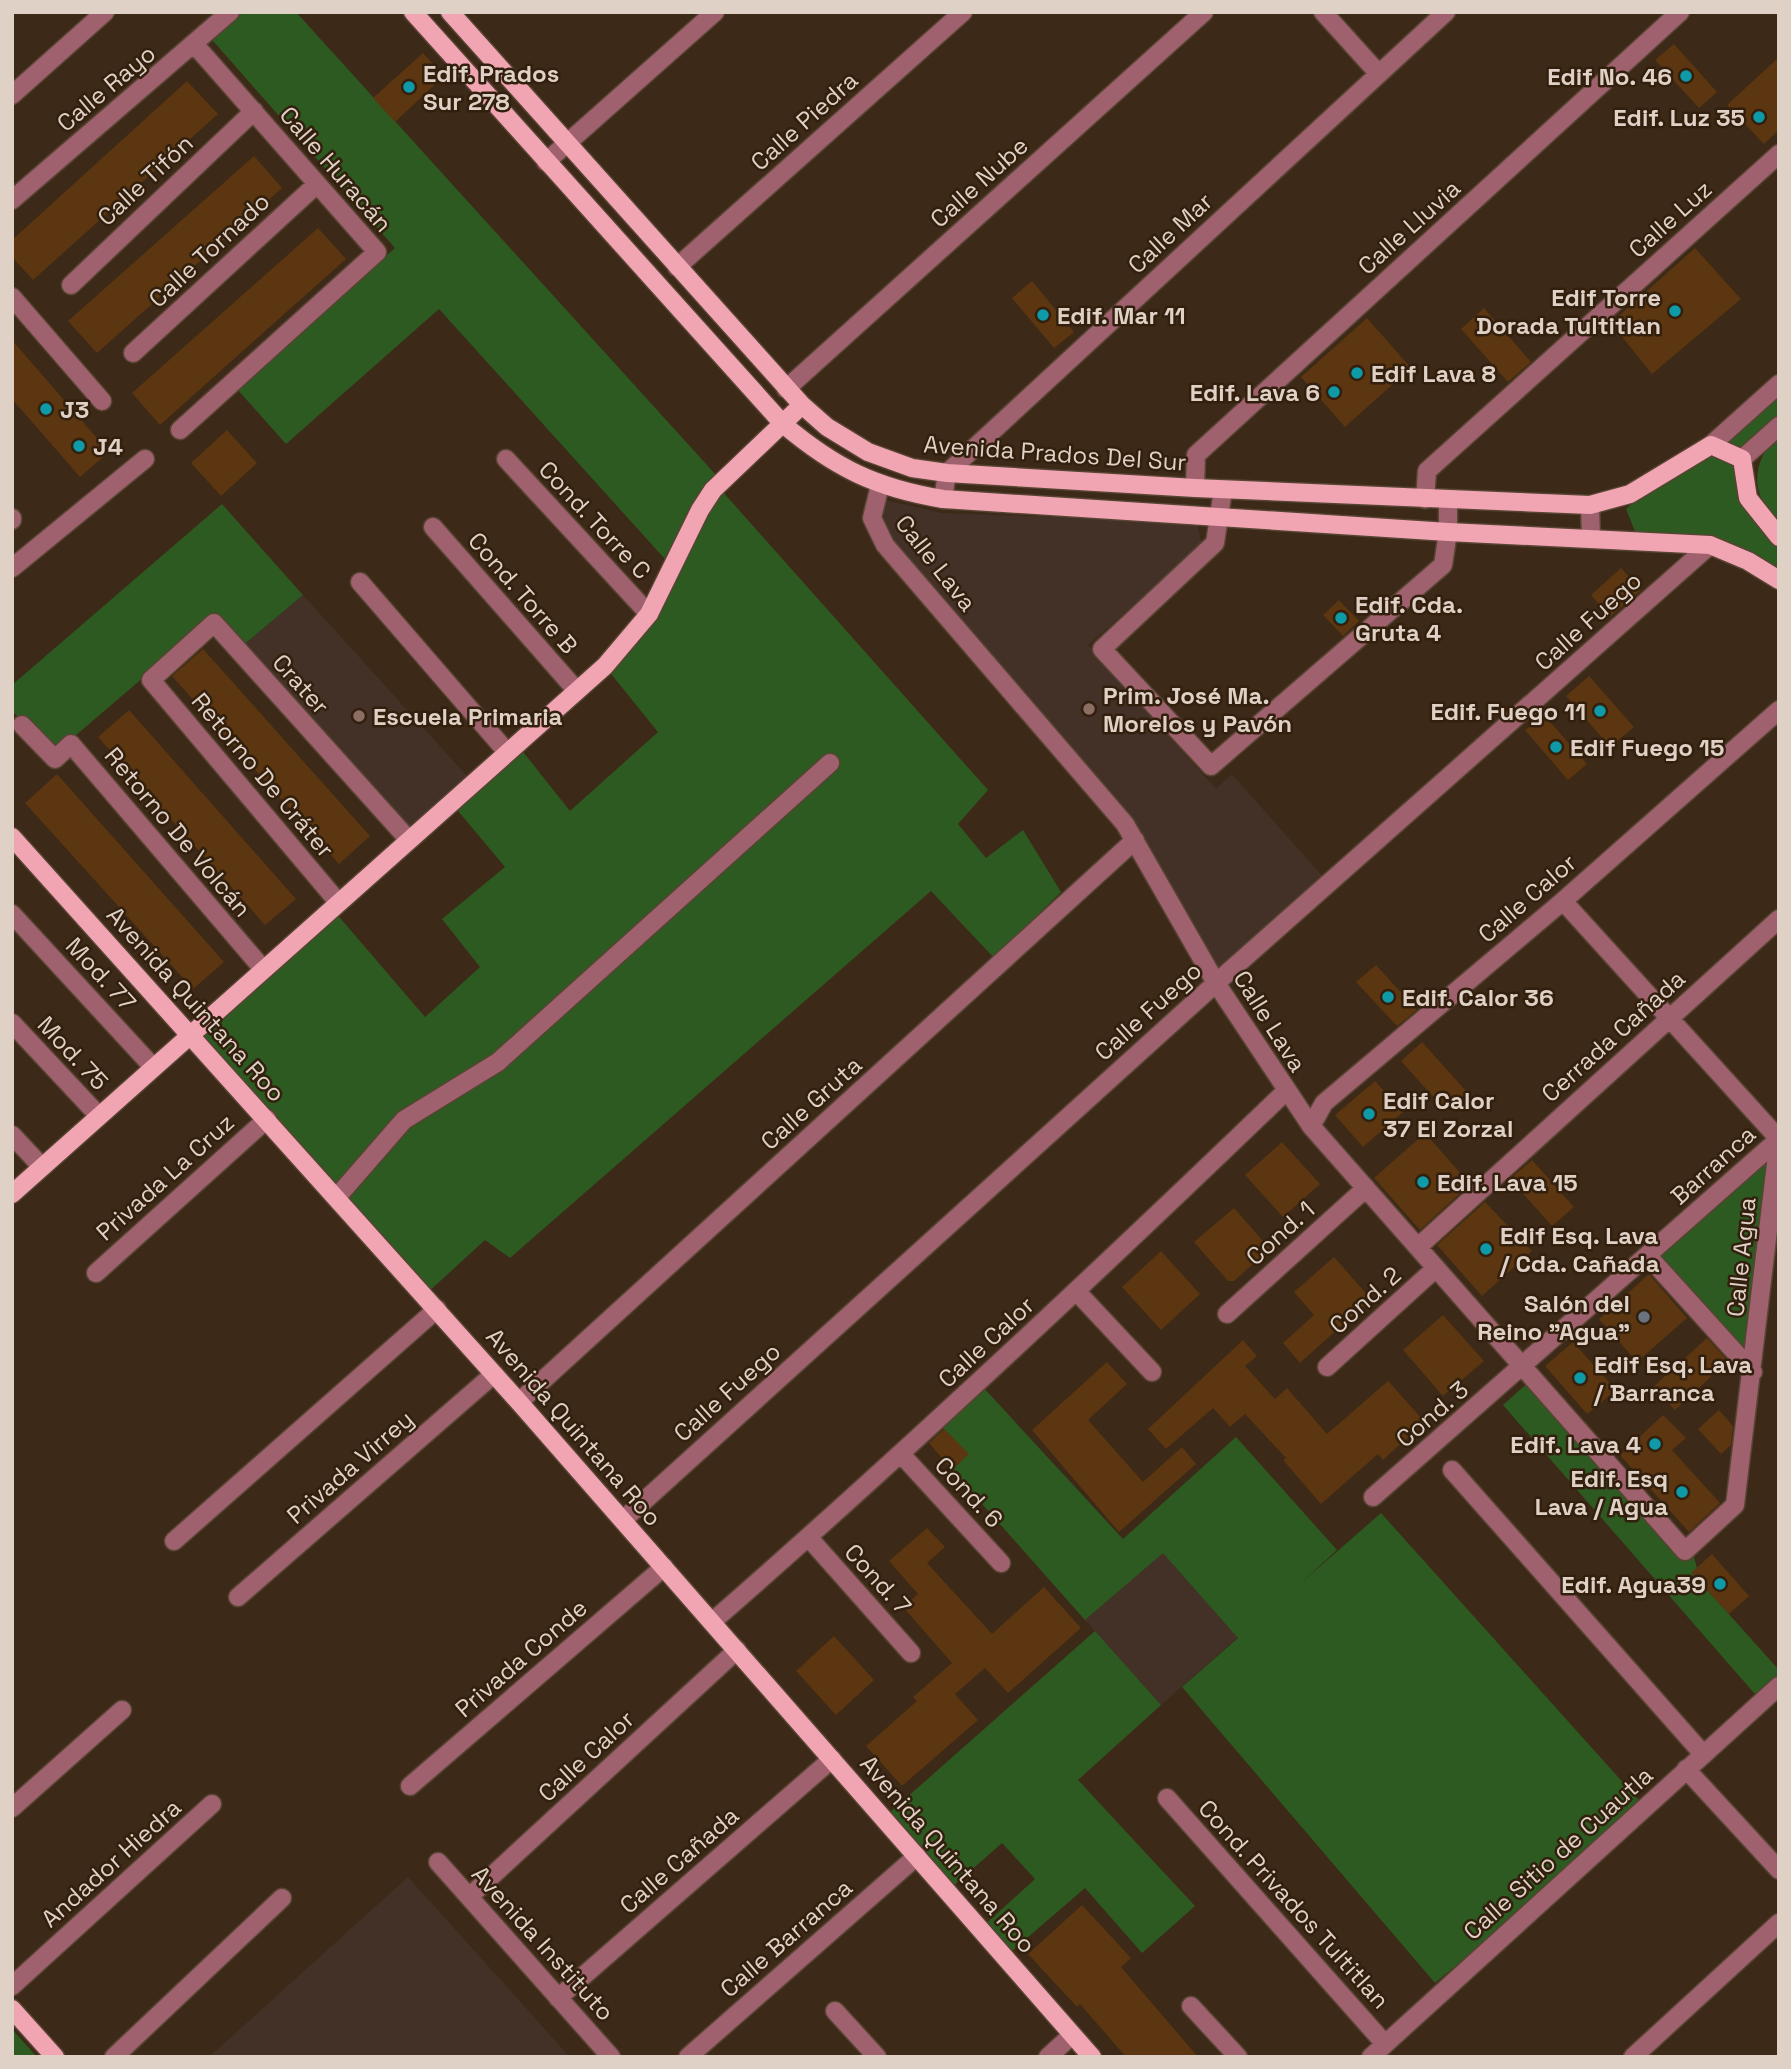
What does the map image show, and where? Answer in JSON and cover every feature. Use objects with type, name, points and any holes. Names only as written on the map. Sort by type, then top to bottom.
[{"type":"main road","name":"Avenida Prados Del Sur","points":[[413,12],[783,424],[810,447],[880,485],[943,499],[1448,532],[1710,545],[1748,561],[1779,580]]},
{"type":"main road","name":"Avenida Prados Del Sur","points":[[460,15],[567,144],[802,405],[827,427],[868,452],[912,468],[947,473],[1223,490],[1590,505],[1630,494],[1711,444]]},
{"type":"main road","points":[[12,1194],[618,653],[649,614],[713,490],[802,405]]},
{"type":"main road","points":[[1711,444],[1742,459],[1748,498],[1779,537]]},
{"type":"main road","name":"Avenida Quintana Roo","points":[[12,837],[437,1309],[713,1621],[1092,2057]]},
{"type":"main road","points":[[12,2009],[55,2057]]},
{"type":"street","points":[[12,95],[105,12]]},
{"type":"street","name":"Calle Rayo","points":[[12,200],[195,45],[230,12]]},
{"type":"street","points":[[546,162],[715,12]]},
{"type":"street","name":"Calle Piedra","points":[[677,267],[963,12]]},
{"type":"street","name":"Calle Nube","points":[[786,388],[1204,12]]},
{"type":"street","points":[[1323,12],[1379,74]]},
{"type":"street","name":"Calle Mar","points":[[947,473],[1446,12]]},
{"type":"street","name":"Calle Lluvia","points":[[1195,488],[1196,455],[1680,12]]},
{"type":"street","name":"Calle Huracán","points":[[180,430],[376,252],[195,45]]},
{"type":"street","name":"Calle Tifón","points":[[71,285],[254,111]]},
{"type":"street","name":"Calle Luz","points":[[1425,499],[1427,471],[1779,154]]},
{"type":"street","name":"Calle Tornado","points":[[133,353],[317,184]]},
{"type":"street","points":[[12,297],[102,401]]},
{"type":"street","points":[[1711,444],[1779,384]]},
{"type":"street","points":[[1742,459],[1779,426]]},
{"type":"street","points":[[12,568],[145,458]]},
{"type":"street","name":"Cond. Torre C","points":[[506,459],[649,614]]},
{"type":"street","points":[[943,499],[947,473]]},
{"type":"street","name":"Calle Lava","points":[[880,485],[872,518],[885,545],[1125,824],[1216,983],[1311,1126],[1685,1551],[1735,1505]]},
{"type":"street","points":[[1223,490],[1215,542],[1102,649],[1211,766],[1443,565],[1448,532],[1448,500]]},
{"type":"street","points":[[1590,505],[1591,539]]},
{"type":"street","name":"Cond. Torre B","points":[[433,527],[577,691]]},
{"type":"street","name":"Calle Fuego","points":[[623,1520],[1216,983],[1710,545]]},
{"type":"street","points":[[360,582],[508,752]]},
{"type":"street","name":"Crater","points":[[151,680],[214,623],[409,840]]},
{"type":"street","name":"Retorno De Cráter","points":[[151,680],[338,902]]},
{"type":"street","name":"Calle Calor","points":[[1311,1126],[1324,1103],[1563,901],[1779,710]]},
{"type":"street","name":"Retorno De Volcán","points":[[22,725],[55,759],[71,744],[263,969]]},
{"type":"street","points":[[337,1197],[404,1120],[498,1062],[830,763]]},
{"type":"street","name":"Calle Gruta","points":[[519,1402],[1135,840]]},
{"type":"street","points":[[1563,901],[1779,1139]]},
{"type":"street","name":"Mod. 77","points":[[12,914],[153,1067]]},
{"type":"street","name":"Cerrada Cañada","points":[[1418,1247],[1779,919]]},
{"type":"street","name":"Mod. 75","points":[[12,1023],[99,1116]]},
{"type":"street","name":"Calle Calor","points":[[713,1621],[901,1454],[1077,1292],[1286,1092]]},
{"type":"street","name":"Privada La Cruz","points":[[96,1273],[267,1119]]},
{"type":"street","points":[[12,1135],[42,1167]]},
{"type":"street","name":"Barranca","points":[[1523,1367],[1779,1139]]},
{"type":"street","name":"Calle Agua","points":[[1735,1505],[1779,1139]]},
{"type":"street","name":"Cond. 1","points":[[1227,1314],[1366,1188]]},
{"type":"street","points":[[1648,1256],[1753,1371]]},
{"type":"street","name":"Cond. 2","points":[[1327,1367],[1436,1268]]},
{"type":"street","points":[[1077,1292],[1152,1372]]},
{"type":"street","points":[[174,1541],[437,1309]]},
{"type":"street","name":"Cond. 3","points":[[1374,1497],[1523,1367]]},
{"type":"street","name":"Privada Virrey","points":[[238,1597],[494,1374]]},
{"type":"street","name":"Cond. 6","points":[[901,1454],[1000,1563]]},
{"type":"street","points":[[1452,1470],[1703,1754]]},
{"type":"street","name":"Cond. 7","points":[[808,1538],[911,1653]]},
{"type":"street","name":"Privada Conde","points":[[410,1786],[664,1567]]},
{"type":"street","name":"Calle Calor","points":[[469,1897],[737,1650]]},
{"type":"street","name":"Calle Sitio de Cuautla","points":[[1371,2057],[1779,1686]]},
{"type":"street","points":[[12,1808],[122,1710]]},
{"type":"street","name":"Calle Cañada","points":[[558,1998],[832,1759]]},
{"type":"street","points":[[1686,1769],[1779,1870]]},
{"type":"street","name":"Cond. Privados Tultitlan","points":[[1167,1798],[1385,2044]]},
{"type":"street","name":"Andador Hiedra","points":[[12,1986],[212,1804]]},
{"type":"street","name":"Calle Barranca","points":[[688,2057],[917,1856]]},
{"type":"street","name":"Avenida Instituto","points":[[438,1862],[611,2057]]},
{"type":"street","points":[[114,2057],[282,1898]]},
{"type":"street","points":[[1633,2057],[1779,1923]]},
{"type":"street","points":[[1191,2006],[1238,2057]]},
{"type":"street","points":[[835,2011],[877,2057]]},
{"type":"street","points":[[1048,2057],[1072,2035]]},
{"type":"shaded area","name":"Prim. José Ma. Morelos y Pavón","points":[[885,500],[942,513],[1197,522],[1202,545],[1088,645],[1216,789],[1232,774],[1323,877],[1216,971],[1134,828],[883,532]]},
{"type":"shaded area","name":"Escuela Primaria","points":[[303,595],[476,786],[415,838],[241,647]]},
{"type":"shaded area","points":[[1163,1552],[1238,1637],[1161,1705],[1085,1620]]},
{"type":"shaded area","points":[[408,1877],[570,2057],[209,2057]]},
{"type":"green space","points":[[231,12],[296,12],[726,486],[722,491],[988,790],[958,824],[986,858],[1023,830],[1061,892],[994,958],[931,891],[510,1258],[485,1240],[425,1295],[176,1032],[335,912],[425,1017],[480,967],[442,919],[505,867],[453,805],[520,748],[570,811],[658,732],[607,669],[673,568],[439,309],[286,444],[237,389],[395,248],[207,34]]},
{"type":"green space","points":[[1779,387],[1779,423],[1743,455],[1716,443]]},
{"type":"green space","points":[[1779,431],[1779,524],[1762,500],[1757,477],[1763,455]]},
{"type":"green space","points":[[1712,447],[1740,462],[1745,499],[1779,538],[1779,576],[1749,558],[1638,539],[1626,509],[1666,473]]},
{"type":"green space","points":[[222,504],[303,595],[241,647],[214,617],[54,754],[12,711],[12,685]]},
{"type":"green space","points":[[1779,1139],[1753,1372],[1648,1256]]},
{"type":"green space","points":[[1533,1378],[1693,1554],[1697,1568],[1692,1573],[1779,1670],[1779,1685],[1761,1701],[1503,1405]]},
{"type":"green space","points":[[982,1386],[1123,1539],[1236,1437],[1337,1550],[1300,1584],[1381,1513],[1645,1807],[1435,1983],[1182,1687],[1238,1638],[1163,1553],[1085,1620],[952,1470],[968,1454],[940,1425]]},
{"type":"green space","points":[[1095,1631],[1161,1705],[1078,1780],[1195,1906],[1142,1953],[1085,1888],[1006,1956],[981,1928],[1035,1879],[1002,1843],[951,1888],[888,1814]]},
{"type":"green space","points":[[12,2029],[37,2057],[15,2057],[12,2053]]},
{"type":"building","name":"Edif No. 46","points":[[1674,44],[1717,92],[1699,108],[1655,60]]},
{"type":"building","name":"Edif. Prados Sur 278","points":[[423,53],[444,76],[395,122],[373,98]]},
{"type":"building","name":"Edif. Luz 35","points":[[1779,57],[1779,130],[1764,144],[1727,105]]},
{"type":"building","points":[[187,81],[218,114],[33,280],[12,257],[12,240]]},
{"type":"building","points":[[254,156],[282,188],[97,353],[68,321]]},
{"type":"building","points":[[318,228],[346,259],[160,425],[132,393]]},
{"type":"building","name":"Edif Torre Dorada Tultitlan","points":[[1695,248],[1741,299],[1652,374],[1611,323]]},
{"type":"building","name":"Edif. Mar 11","points":[[1032,281],[1074,332],[1054,348],[1012,298]]},
{"type":"building","points":[[1484,308],[1531,362],[1508,382],[1461,329]]},
{"type":"building","points":[[1367,318],[1411,368],[1345,427],[1301,377]]},
{"type":"building","points":[[12,340],[109,452],[80,477],[12,399]]},
{"type":"building","points":[[227,430],[257,463],[221,496],[191,463]]},
{"type":"building","points":[[1621,568],[1641,590],[1610,617],[1591,595]]},
{"type":"building","name":"Edif. Cda. Gruta 4","points":[[1339,600],[1359,621],[1343,636],[1323,615]]},
{"type":"building","points":[[203,649],[370,836],[339,864],[172,676]]},
{"type":"building","name":"Edif. Fuego 11","points":[[1589,676],[1634,727],[1610,747],[1566,696]]},
{"type":"building","points":[[129,710],[296,899],[265,925],[98,737]]},
{"type":"building","name":"Edif Fuego 15","points":[[1544,715],[1587,764],[1568,780],[1525,730]]},
{"type":"building","points":[[57,774],[224,962],[193,989],[25,803]]},
{"type":"building","name":"Edif. Calor 36","points":[[1376,965],[1417,1010],[1397,1026],[1356,982]]},
{"type":"building","points":[[1422,1042],[1467,1092],[1446,1111],[1401,1061]]},
{"type":"building","name":"Edif Calor 37 El Zorzal","points":[[1375,1081],[1403,1112],[1363,1147],[1335,1115]]},
{"type":"building","name":"Edif. Lava 15","points":[[1425,1133],[1470,1184],[1420,1230],[1374,1178]]},
{"type":"building","points":[[1282,1142],[1320,1184],[1283,1217],[1245,1175]]},
{"type":"building","points":[[1532,1160],[1574,1207],[1552,1226],[1510,1179]]},
{"type":"building","name":"Edif Esq. Lava / Cda. Cañada","points":[[1485,1202],[1532,1251],[1482,1296],[1437,1245]]},
{"type":"building","points":[[1234,1208],[1270,1249],[1234,1281],[1228,1281],[1194,1242]]},
{"type":"building","points":[[1161,1251],[1200,1294],[1161,1330],[1122,1287]]},
{"type":"building","points":[[1334,1257],[1371,1299],[1300,1363],[1283,1343],[1314,1315],[1294,1292]]},
{"type":"building","name":"Salón del Reino \"Agua\"","points":[[1649,1274],[1687,1318],[1637,1362],[1599,1319]]},
{"type":"building","points":[[1443,1315],[1484,1361],[1443,1396],[1403,1350]]},
{"type":"building","points":[[1707,1338],[1728,1361],[1675,1410],[1653,1387]]},
{"type":"building","points":[[1243,1340],[1257,1356],[1245,1366],[1275,1399],[1287,1388],[1327,1434],[1388,1381],[1425,1422],[1383,1460],[1378,1454],[1321,1504],[1283,1460],[1286,1458],[1245,1414],[1230,1427],[1213,1408],[1166,1449],[1148,1429]]},
{"type":"building","name":"Edif Esq. Lava / Barranca","points":[[1573,1342],[1616,1390],[1587,1414],[1545,1366]]},
{"type":"building","points":[[1107,1362],[1127,1384],[1088,1420],[1143,1482],[1182,1447],[1196,1464],[1119,1532],[1032,1430]]},
{"type":"building","points":[[1719,1410],[1733,1426],[1731,1445],[1721,1454],[1698,1429]]},
{"type":"building","name":"Edif. Esq Lava / Agua","points":[[1663,1415],[1686,1438],[1672,1450],[1720,1503],[1689,1532],[1620,1455]]},
{"type":"building","points":[[944,1429],[969,1454],[952,1470],[929,1443]]},
{"type":"building","points":[[927,1528],[945,1547],[927,1563],[992,1634],[1044,1587],[1081,1628],[1008,1693],[985,1668],[955,1694],[978,1720],[902,1786],[866,1746],[917,1701],[913,1697],[952,1663],[903,1607],[918,1594],[889,1561]]},
{"type":"building","name":"Edif. Agua39","points":[[1712,1554],[1749,1596],[1729,1614],[1691,1573]]},
{"type":"building","points":[[834,1636],[874,1680],[836,1715],[796,1671]]},
{"type":"building","points":[[1082,1905],[1131,1958],[1121,1967],[1198,2057],[1126,2057],[1080,2004],[1077,2007],[1028,1954]]},
{"type":"place","name":"Edif No. 46","points":[[1686,76]]},
{"type":"place","name":"Edif. Prados Sur 278","points":[[409,87]]},
{"type":"place","name":"Edif. Luz 35","points":[[1759,117]]},
{"type":"place","name":"Edif Torre Dorada Tultitlan","points":[[1675,311]]},
{"type":"place","name":"Edif. Mar 11","points":[[1043,315]]},
{"type":"place","name":"Edif Lava 8","points":[[1357,373]]},
{"type":"place","name":"Edif. Lava 6","points":[[1334,392]]},
{"type":"place","name":"J3","points":[[46,409]]},
{"type":"place","name":"J4","points":[[79,446]]},
{"type":"place","name":"Edif. Cda. Gruta 4","points":[[1341,618]]},
{"type":"place","name":"Prim. José Ma. Morelos y Pavón","points":[[1089,709]]},
{"type":"place","name":"Edif. Fuego 11","points":[[1600,711]]},
{"type":"place","name":"Escuela Primaria","points":[[359,716]]},
{"type":"place","name":"Edif Fuego 15","points":[[1556,747]]},
{"type":"place","name":"Edif. Calor 36","points":[[1388,997]]},
{"type":"place","name":"Edif Calor 37 El Zorzal","points":[[1369,1114]]},
{"type":"place","name":"Edif. Lava 15","points":[[1423,1182]]},
{"type":"place","name":"Edif Esq. Lava / Cda. Cañada","points":[[1486,1249]]},
{"type":"place","name":"Salón del Reino \"Agua\"","points":[[1644,1317]]},
{"type":"place","name":"Edif Esq. Lava / Barranca","points":[[1580,1378]]},
{"type":"place","name":"Edif. Lava 4","points":[[1655,1444]]},
{"type":"place","name":"Edif. Esq Lava / Agua","points":[[1682,1492]]},
{"type":"place","name":"Edif. Agua39","points":[[1720,1584]]}]
